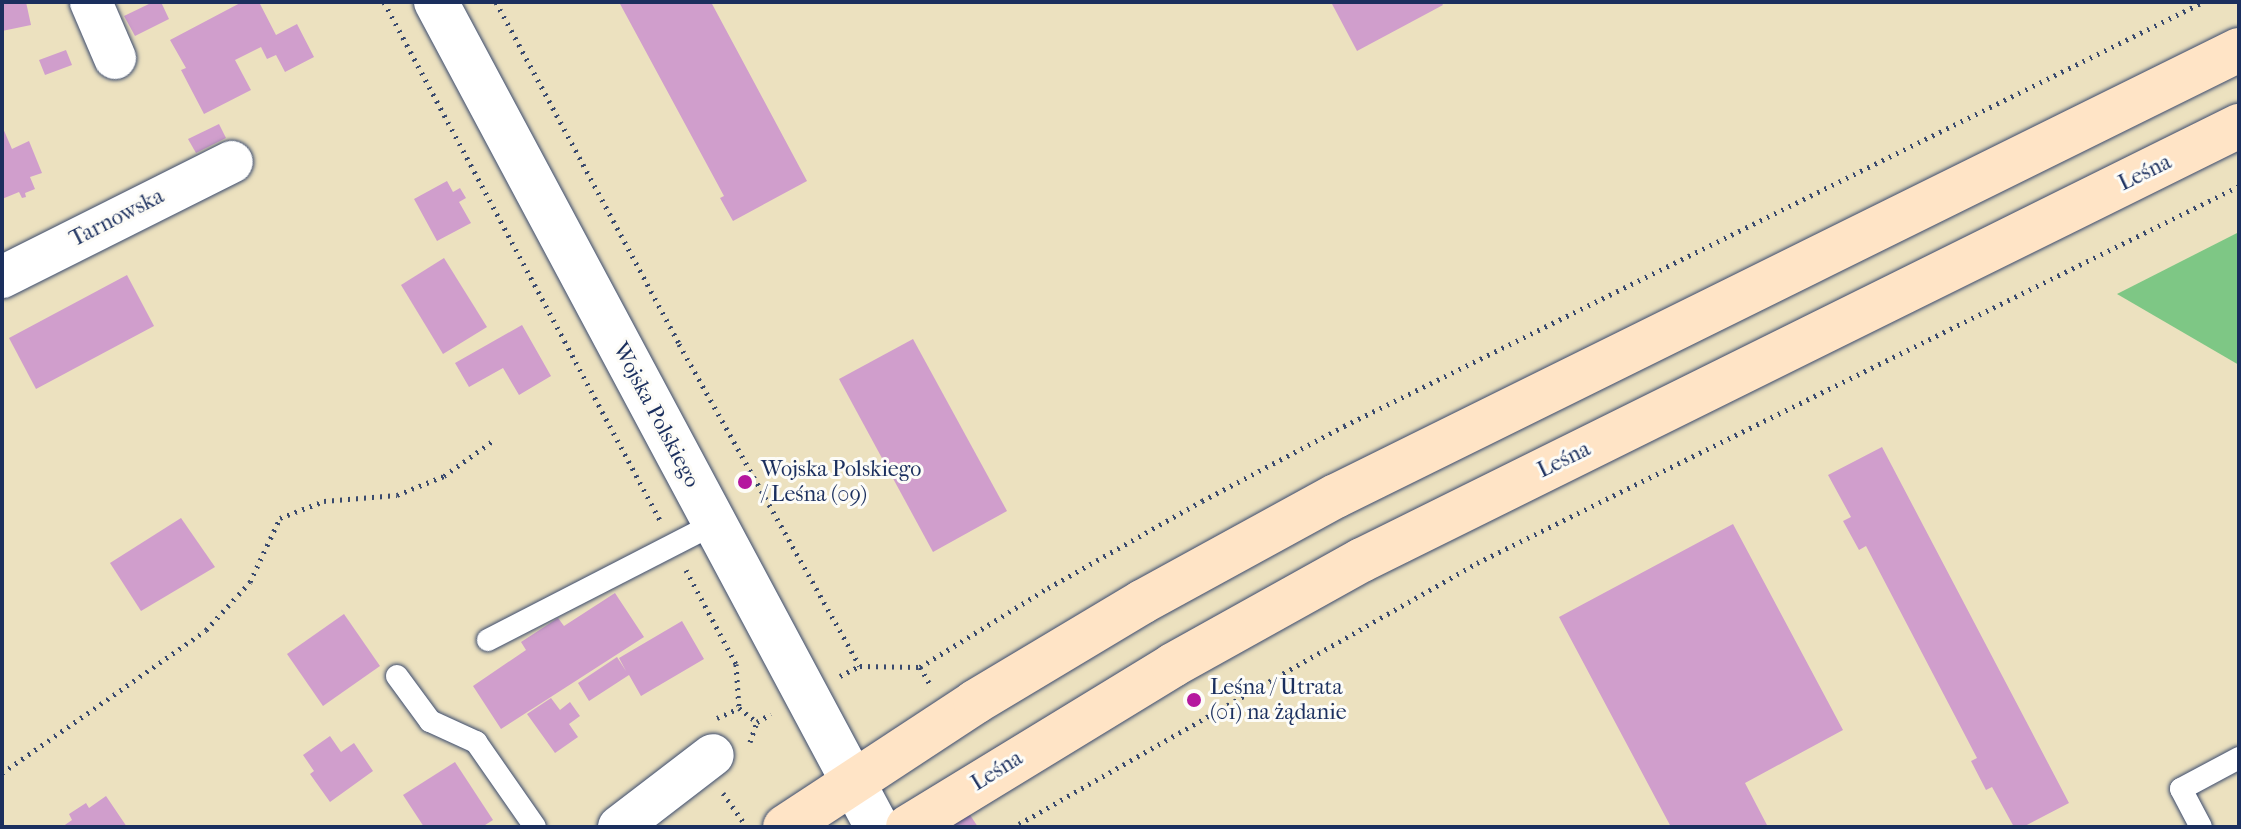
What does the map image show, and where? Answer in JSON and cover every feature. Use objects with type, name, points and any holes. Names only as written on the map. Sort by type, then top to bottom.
[{"type":"main road","points":[[785,827],[951,717],[1142,602],[1336,496],[2239,50]]},
{"type":"main road","name":"Leśna","points":[[908,827],[1173,665],[1362,560],[2239,126]]},
{"type":"street","points":[[91,2],[115,58]]},
{"type":"street","name":"Wojska Polskiego","points":[[436,2],[877,827]]},
{"type":"street","name":"Tarnowska","points":[[2,277],[232,162]]},
{"type":"street","points":[[619,827],[726,761]]},
{"type":"lane","points":[[488,640],[714,524]]},
{"type":"lane","points":[[397,676],[430,721],[476,742],[535,827]]},
{"type":"lane","points":[[2201,827],[2181,789],[2239,758]]},
{"type":"path","points":[[384,2],[736,664],[739,708]]},
{"type":"path","points":[[496,2],[679,344],[860,666]]},
{"type":"path","points":[[746,827],[726,761],[757,722],[805,694],[860,666],[920,667],[1202,501],[1344,426],[2203,2]]},
{"type":"path","points":[[1019,824],[1477,563],[2239,186]]},
{"type":"path","points":[[2,773],[206,630],[250,582],[280,518],[324,501],[397,495],[444,476],[494,440]]},
{"type":"green space","points":[[2239,232],[2239,365],[2117,294]]},
{"type":"building","points":[[2,2],[26,2],[31,25],[2,31]]},
{"type":"building","points":[[153,2],[161,2],[169,19],[135,36],[124,16]]},
{"type":"building","points":[[242,2],[259,2],[276,35],[297,24],[314,57],[285,72],[276,55],[267,59],[261,47],[235,60],[251,90],[204,114],[181,70],[186,68],[170,40]]},
{"type":"building","points":[[619,2],[711,2],[807,181],[733,221],[720,198],[724,196]]},
{"type":"building","points":[[1331,2],[1441,2],[1443,5],[1357,51]]},
{"type":"building","points":[[66,50],[72,65],[45,75],[39,60]]},
{"type":"building","points":[[219,124],[226,138],[196,153],[188,139]]},
{"type":"building","points":[[2,126],[12,149],[29,141],[42,173],[30,177],[35,189],[25,193],[26,197],[22,198],[19,192],[2,199]]},
{"type":"building","points":[[447,181],[453,192],[460,188],[466,198],[459,202],[471,223],[437,241],[414,199]]},
{"type":"building","points":[[444,258],[487,327],[443,354],[401,285]]},
{"type":"building","points":[[127,275],[154,326],[36,389],[9,338]]},
{"type":"building","points":[[522,325],[551,376],[519,395],[503,368],[469,387],[455,363]]},
{"type":"building","points":[[913,339],[1007,511],[933,552],[839,379]]},
{"type":"building","points":[[1882,447],[2069,803],[2023,827],[2014,827],[1992,787],[1986,790],[1971,761],[1977,758],[1866,546],[1859,550],[1843,521],[1851,517],[1828,475]]},
{"type":"building","points":[[181,518],[215,567],[141,611],[110,563]]},
{"type":"building","points":[[1733,524],[1843,730],[1745,783],[1768,827],[1671,827],[1559,617]]},
{"type":"building","points":[[615,593],[644,637],[501,729],[473,686],[526,650],[521,642],[558,618],[564,626]]},
{"type":"building","points":[[344,614],[380,666],[323,706],[287,654]]},
{"type":"building","points":[[682,621],[704,659],[641,696],[629,675],[589,701],[578,683],[617,657],[626,671],[619,658]]},
{"type":"building","points":[[551,698],[560,710],[570,702],[580,716],[569,724],[578,737],[555,753],[527,714]]},
{"type":"building","points":[[330,736],[341,752],[354,743],[373,771],[330,802],[310,774],[314,771],[303,755]]},
{"type":"building","points":[[455,762],[493,820],[482,827],[424,827],[403,795]]},
{"type":"building","points":[[106,796],[127,827],[62,827],[72,820],[69,814],[86,803],[89,808]]},
{"type":"building","points":[[968,812],[978,827],[947,827]]},
{"type":"place","name":"Wojska Polskiego / Leśna (09)","points":[[745,482]]},
{"type":"place","name":"Leśna / Utrata (01) na żądanie","points":[[1194,700]]}]
